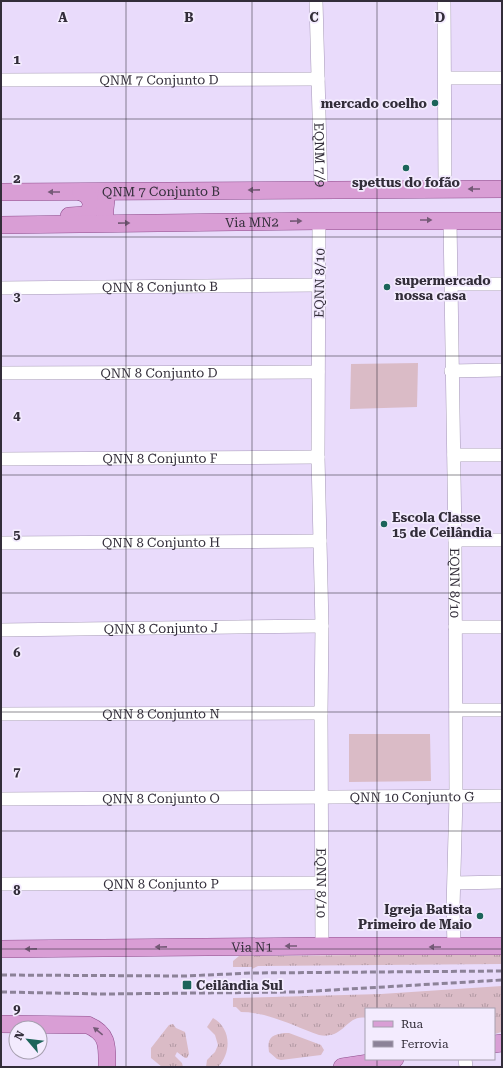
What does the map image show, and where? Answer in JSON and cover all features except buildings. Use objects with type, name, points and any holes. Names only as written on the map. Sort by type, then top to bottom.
[{"type":"main road","name":"EQNM 7/9","points":[[321,190],[502,189]]},
{"type":"main road","name":"QNM 7 Conjunto B","points":[[1,192],[321,190]]},
{"type":"main road","points":[[1,218],[86,216],[92,203],[87,195],[81,192]]},
{"type":"main road","points":[[106,223],[105,208],[107,192]]},
{"type":"main road","name":"Via MN2","points":[[1,225],[502,220]]},
{"type":"main road","name":"Via N1","points":[[1,949],[502,946]]},
{"type":"main road","points":[[1,1024],[88,1025],[93,1027],[101,1033],[106,1040],[107,1067]]},
{"type":"main road","points":[[342,1067],[388,1060]]},
{"type":"street","name":"EQNM 7/9","points":[[316,1],[321,190]]},
{"type":"street","points":[[444,1],[445,189]]},
{"type":"street","points":[[444,78],[502,78]]},
{"type":"street","name":"QNM 7 Conjunto D","points":[[1,80],[318,80]]},
{"type":"street","name":"EQNN 8/10","points":[[450,220],[456,710],[455,883],[453,908],[454,947]]},
{"type":"street","name":"EQNN 8/10","points":[[319,221],[318,457],[322,626],[320,713],[322,946]]},
{"type":"street","points":[[451,284],[502,284]]},
{"type":"street","name":"QNN 8 Conjunto B","points":[[1,288],[318,286]]},
{"type":"street","points":[[452,371],[502,370]]},
{"type":"street","name":"QNN 8 Conjunto D","points":[[1,373],[318,372]]},
{"type":"street","points":[[454,455],[502,455]]},
{"type":"street","name":"QNN 8 Conjunto F","points":[[1,459],[318,457]]},
{"type":"street","points":[[455,540],[502,540]]},
{"type":"street","name":"QNN 8 Conjunto H","points":[[1,543],[320,541]]},
{"type":"street","name":"QNN 8 Conjunto J","points":[[1,630],[322,626]]},
{"type":"street","points":[[455,627],[502,627]]},
{"type":"street","points":[[456,710],[502,710]]},
{"type":"street","name":"QNN 8 Conjunto N","points":[[1,714],[320,713]]},
{"type":"street","name":"QNN 10 Conjunto G","points":[[321,798],[502,796]]},
{"type":"street","name":"QNN 8 Conjunto O","points":[[1,799],[321,798]]},
{"type":"street","points":[[455,883],[502,882]]},
{"type":"street","name":"QNN 8 Conjunto P","points":[[1,884],[321,883]]},
{"type":"green space","points":[[418,363],[417,407],[350,409],[351,364]]},
{"type":"green space","points":[[349,734],[430,734],[431,781],[349,782]]},
{"type":"green space","points":[[502,951],[502,964],[258,966],[252,969],[252,967],[233,967],[233,961],[239,956],[363,955],[363,952]]},
{"type":"green space","points":[[502,986],[502,1032],[495,1034],[495,1008],[365,1008],[365,1018],[354,1020],[340,1031],[328,1036],[319,1035],[261,1014],[241,1012],[236,1007],[233,1007],[233,998],[381,994]]},
{"type":"green space","points":[[213,1018],[219,1022],[226,1034],[228,1041],[227,1048],[223,1061],[218,1067],[206,1067],[207,1060],[215,1052],[218,1045],[215,1035],[207,1027]]},
{"type":"green space","points":[[173,1024],[176,1028],[185,1032],[189,1054],[187,1058],[185,1058],[177,1052],[175,1056],[182,1063],[183,1067],[162,1067],[151,1058],[151,1048],[169,1025]]},
{"type":"green space","points":[[289,1033],[321,1045],[324,1050],[321,1055],[281,1060],[277,1059],[269,1052],[269,1040],[273,1036]]},
{"type":"railway","points":[[1,975],[185,976],[252,973],[502,971]]},
{"type":"railway","points":[[1,992],[103,994],[298,992],[502,980]]},
{"type":"place","name":"mercado coelho","points":[[435,103]]},
{"type":"place","name":"spettus do fofão","points":[[406,168]]},
{"type":"place","name":"supermercado nossa casa","points":[[387,287]]},
{"type":"place","name":"Escola Classe 15 de Ceilândia","points":[[384,524]]},
{"type":"place","name":"Igreja Batista Primeiro de Maio","points":[[480,916]]},
{"type":"place","name":"Ceilândia Sul","points":[[187,985]]}]
